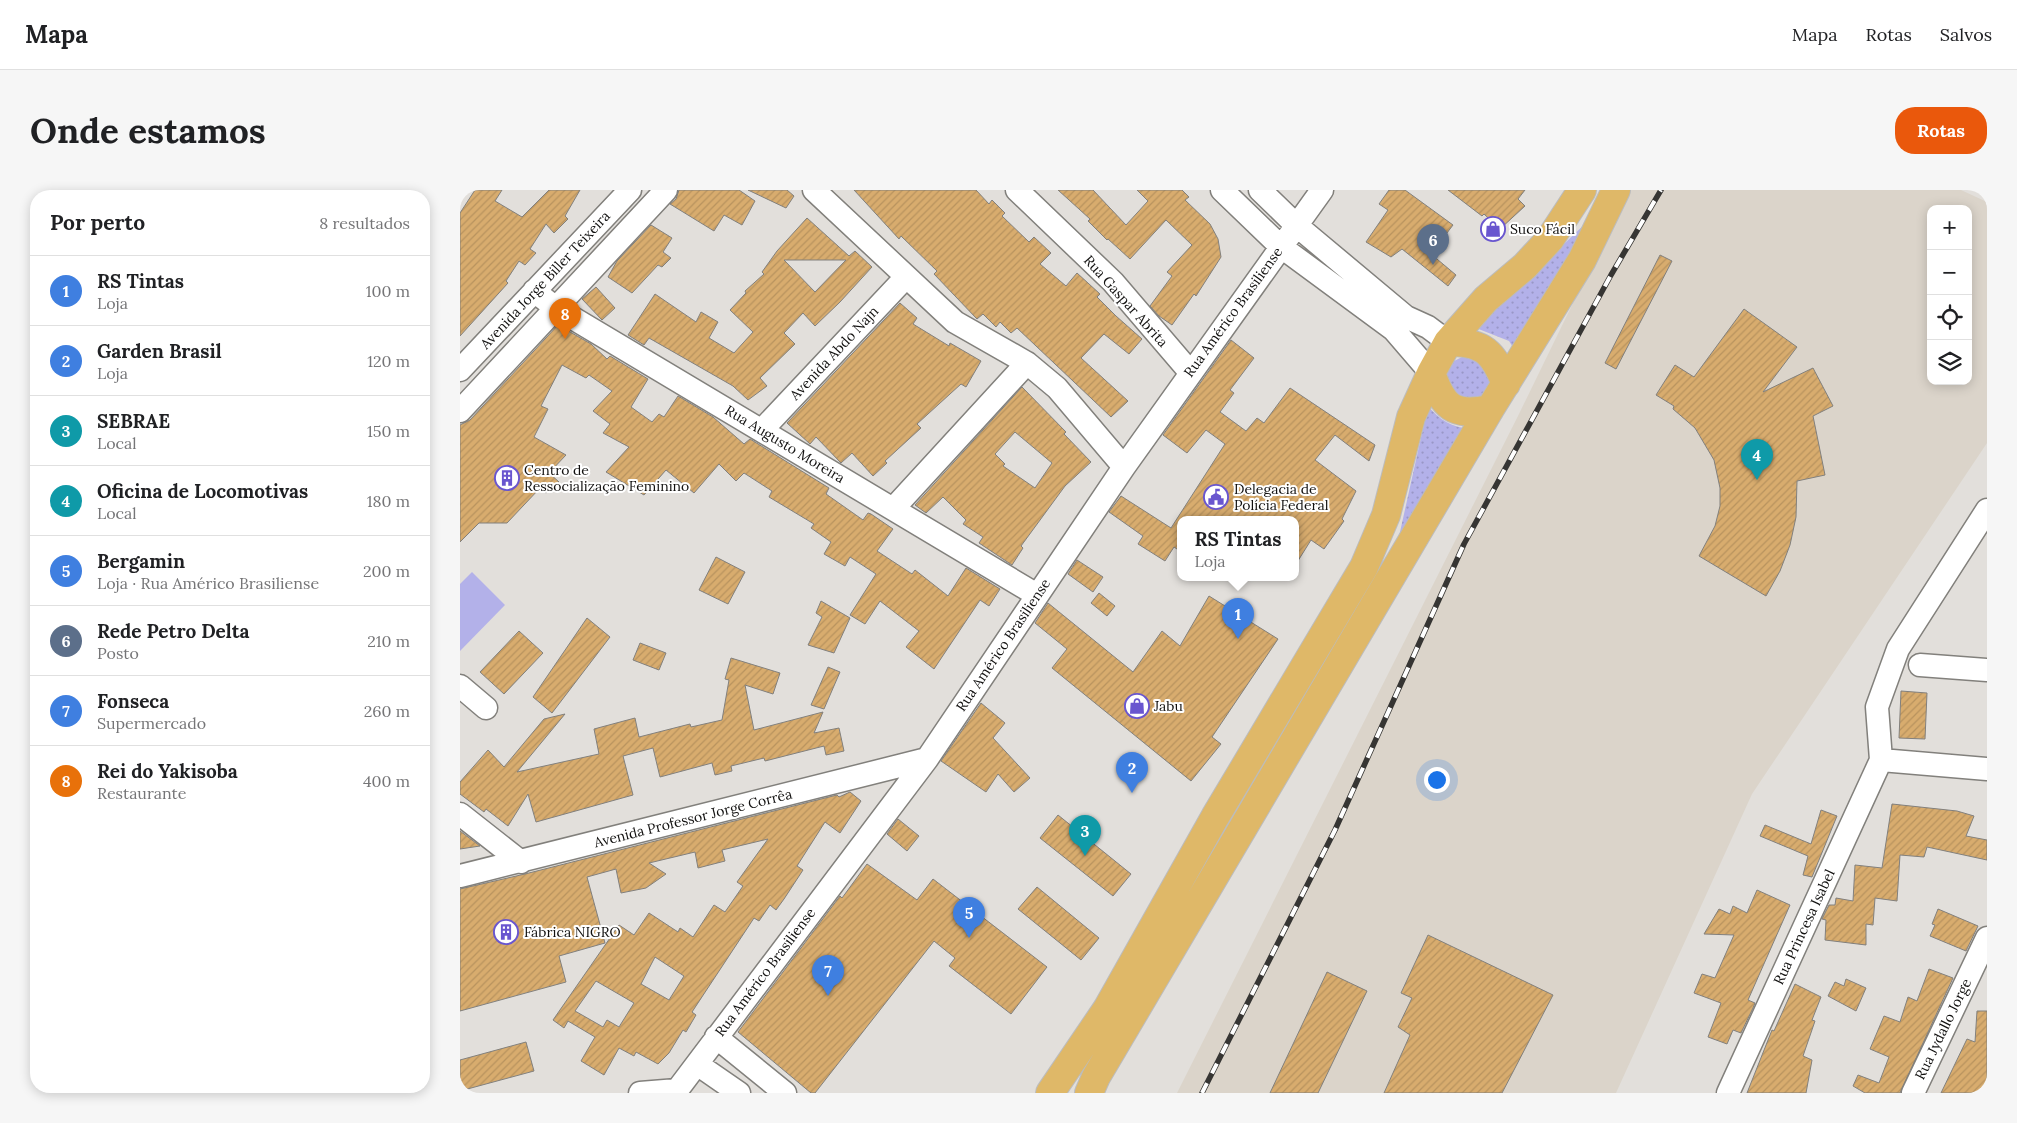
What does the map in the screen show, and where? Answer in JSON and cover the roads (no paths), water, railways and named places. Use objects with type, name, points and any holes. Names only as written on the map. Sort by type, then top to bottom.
[{"type":"main road","points":[[1050,1093],[1107,1009],[1215,817],[1364,567],[1386,515],[1411,417],[1430,373],[1448,342],[1486,299],[1525,266],[1550,239],[1582,190]]},
{"type":"main road","points":[[1089,1093],[1096,1077],[1490,410],[1582,260],[1616,190]]},
{"type":"main road","points":[[1448,342],[1468,342],[1484,349],[1496,360],[1506,384]]},
{"type":"main road","points":[[1430,373],[1444,403],[1456,410],[1473,413],[1490,410]]},
{"type":"street","name":"Avenida Jorge Biller Teixeira","points":[[460,370],[630,190]]},
{"type":"street","name":"Avenida Jorge Biller Teixeira","points":[[462,405],[666,190]]},
{"type":"street","points":[[814,190],[955,322],[1027,363],[1057,388],[1124,467]]},
{"type":"street","name":"Rua Gaspar Abrita","points":[[1017,190],[1113,282],[1190,372]]},
{"type":"street","points":[[1222,190],[1280,246],[1394,330],[1430,373]]},
{"type":"street","points":[[1260,190],[1296,225],[1406,317],[1428,328],[1448,342]]},
{"type":"street","name":"Rua Américo Brasiliense","points":[[676,1092],[927,759],[1124,467],[1280,246],[1322,190]]},
{"type":"street","name":"Avenida Abdo Najn","points":[[762,430],[906,277]]},
{"type":"street","name":"Rua Augusto Moreira","points":[[534,291],[556,308],[1037,595]]},
{"type":"street","points":[[893,509],[1027,363]]},
{"type":"street","points":[[1987,510],[1898,649],[1877,707],[1881,760],[1987,769]]},
{"type":"street","points":[[1920,665],[1987,670]]},
{"type":"street","points":[[460,686],[486,708]]},
{"type":"street","name":"Avenida Professor Jorge Corrêa","points":[[460,876],[927,759]]},
{"type":"street","name":"Rua Princesa Isabel","points":[[1728,1093],[1881,760]]},
{"type":"street","points":[[460,814],[521,862]]},
{"type":"street","name":"Rua Jydallo Jorge","points":[[1913,1093],[1987,938]]},
{"type":"street","points":[[716,1037],[785,1093]]},
{"type":"street","points":[[697,1064],[739,1093]]},
{"type":"street","points":[[640,1093],[676,1092]]},
{"type":"railway","points":[[1202,1093],[1335,830],[1464,544],[1611,275],[1661,190]]},
{"type":"place","name":"Suco Fácil","points":[[1493,229]]},
{"type":"place","name":"Rede Petro Delta","points":[[1433,265]]},
{"type":"place","name":"Rei do Yakisoba","points":[[565,339]]},
{"type":"place","name":"Centro de Ressocialização Feminino","points":[[507,478]]},
{"type":"place","name":"Oficina de Locomotivas","points":[[1757,480]]},
{"type":"place","name":"Delegacia de Polícia Federal","points":[[1216,497]]},
{"type":"place","name":"RS Tintas","points":[[1238,639]]},
{"type":"place","name":"Jabu","points":[[1137,706]]},
{"type":"place","name":"Garden Brasil","points":[[1132,793]]},
{"type":"place","name":"SEBRAE","points":[[1085,856]]},
{"type":"place","name":"Fábrica NIGRO","points":[[506,932]]},
{"type":"place","name":"Bergamin","points":[[969,938]]},
{"type":"place","name":"Fonseca","points":[[828,996]]}]
